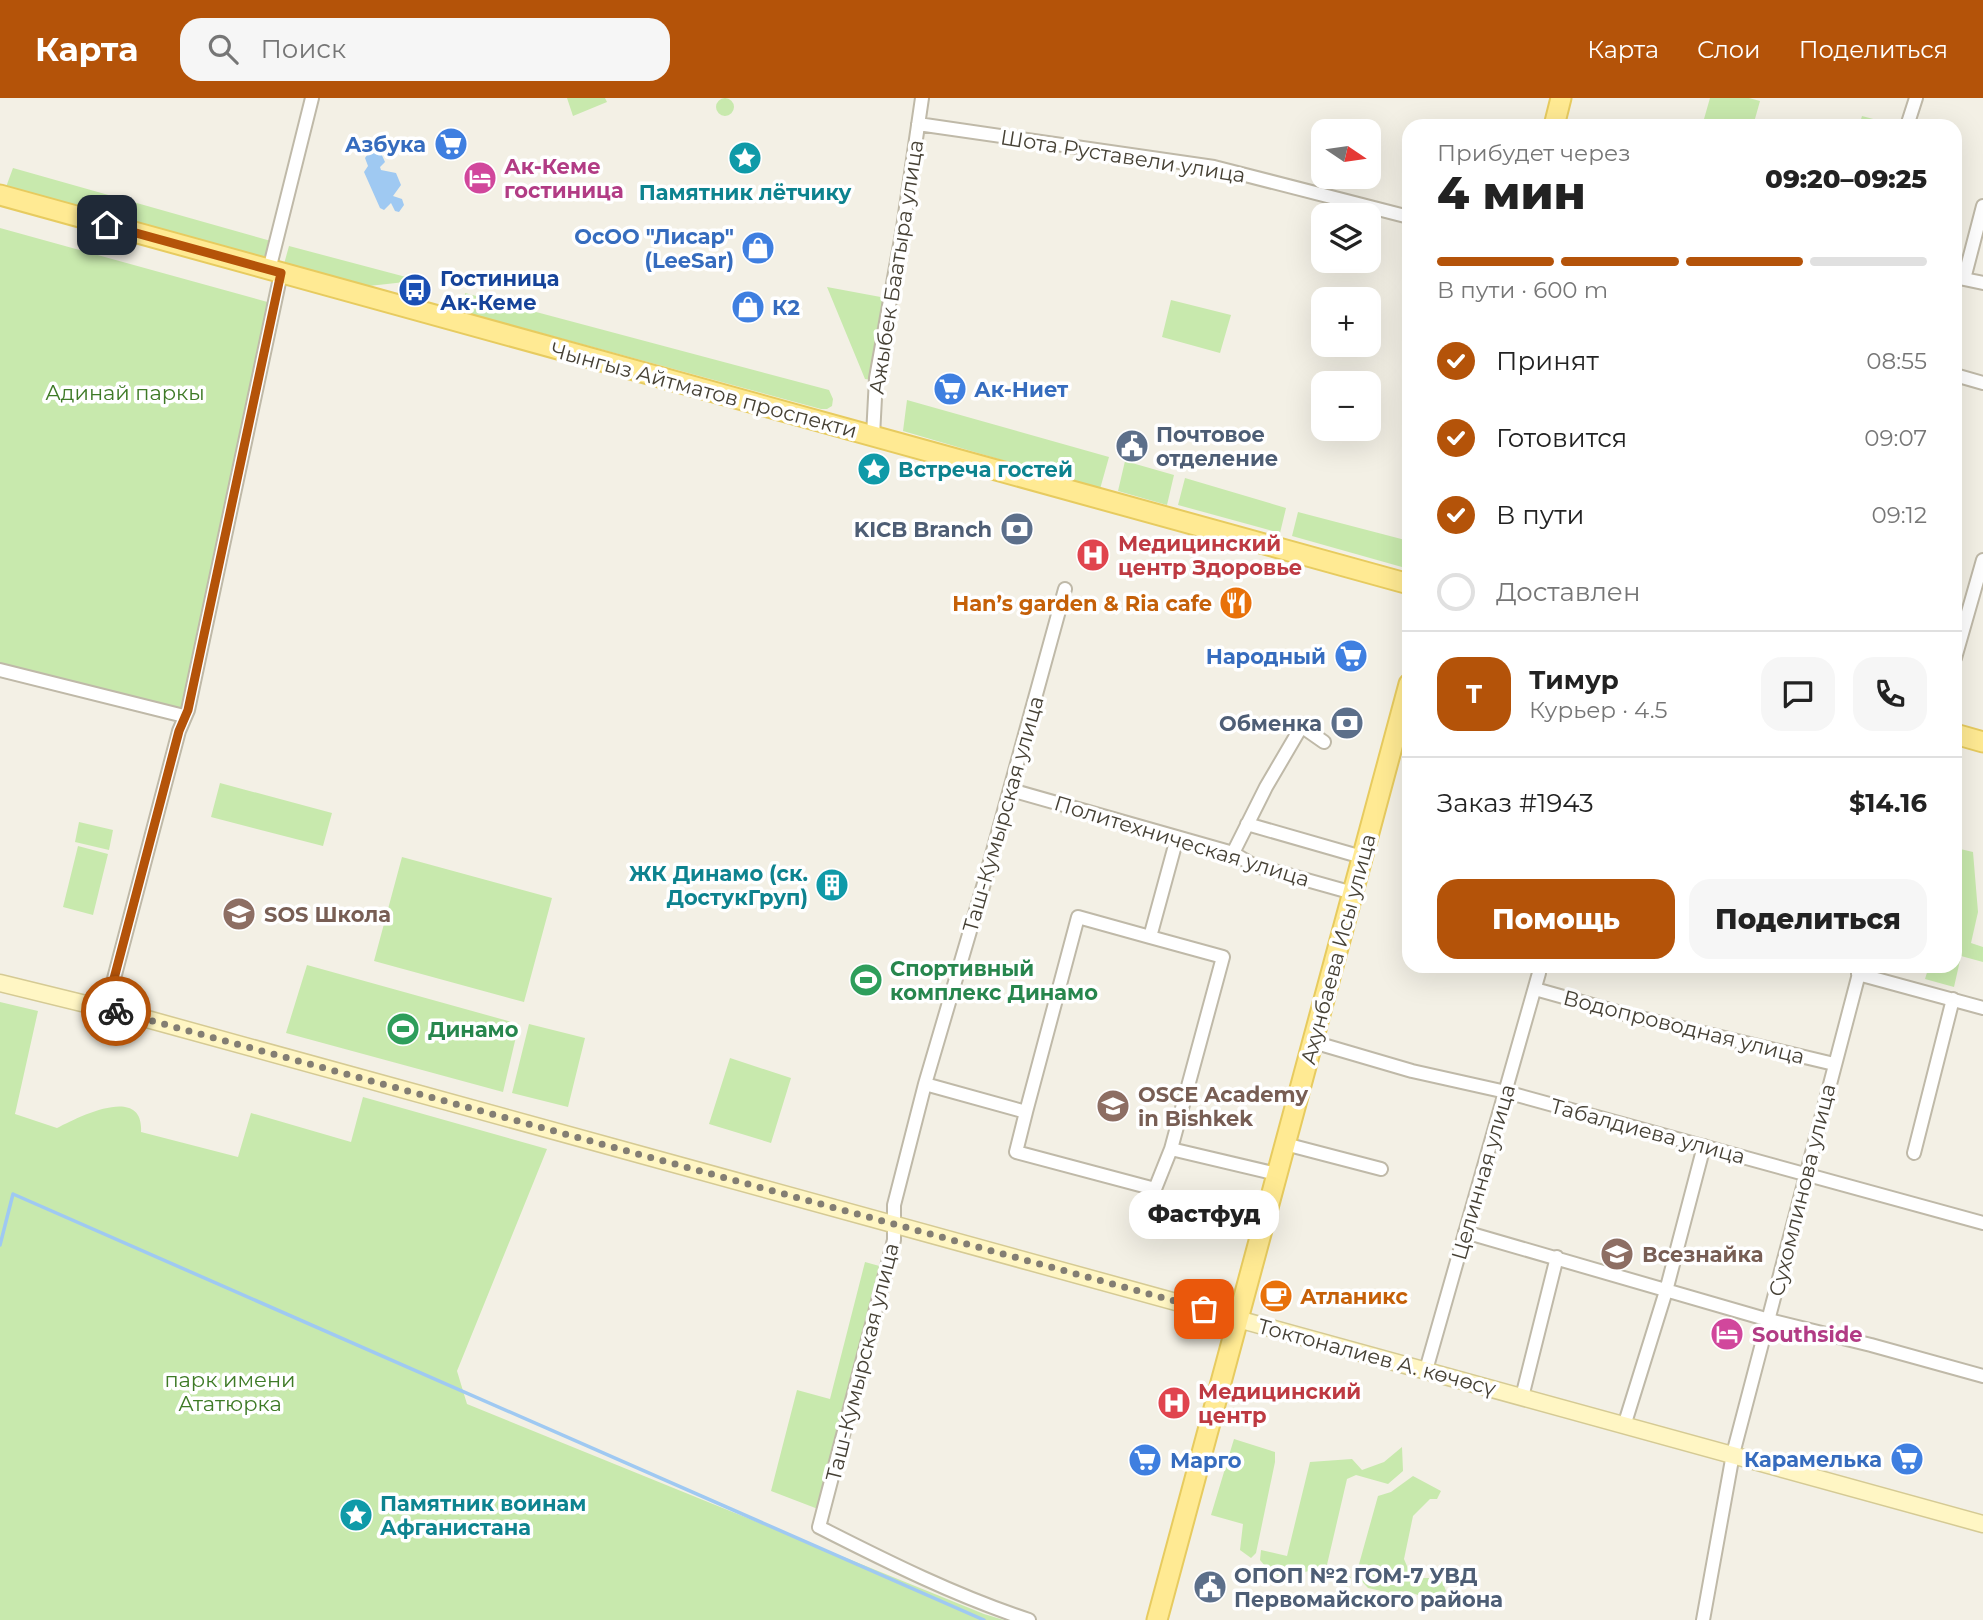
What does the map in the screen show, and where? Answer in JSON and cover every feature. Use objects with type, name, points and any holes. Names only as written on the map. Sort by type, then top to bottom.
[{"type":"main road","points":[[1556,119],[1561,98]]},
{"type":"main road","name":"Чынгыз Айтматов проспекти","points":[[0,195],[1402,582]]},
{"type":"main road","name":"Ахунбаева Исы улица","points":[[1157,1620],[1402,710]]},
{"type":"main road","points":[[1962,736],[1983,742]]},
{"type":"main road","name":"Токтоналиев А. көчөсү","points":[[0,983],[106,1009],[1983,1524]]},
{"type":"street","points":[[106,1009],[184,716],[188,710],[312,98]]},
{"type":"street","name":"Ажыбек Баатыра улица","points":[[873,436],[876,379],[903,228],[922,98]]},
{"type":"street","points":[[1909,119],[1916,98]]},
{"type":"street","name":"Шота Руставели улица","points":[[918,124],[1214,167],[1402,215]]},
{"type":"street","points":[[1983,206],[1964,279],[1983,283]]},
{"type":"street","points":[[1962,377],[1983,383]]},
{"type":"street","points":[[1962,634],[1983,560]]},
{"type":"street","name":"Таш-Кумырская улица","points":[[1029,1620],[977,1603],[911,1574],[819,1527],[894,1240],[894,1205],[925,1084],[1011,790],[1065,589]]},
{"type":"street","points":[[0,670],[184,716]]},
{"type":"street","points":[[1233,853],[1266,787],[1300,729],[1306,729],[1324,742]]},
{"type":"street","name":"Политехническая улица","points":[[1011,790],[1233,853],[1253,865],[1353,893]]},
{"type":"street","points":[[1247,824],[1362,857]]},
{"type":"street","points":[[1150,937],[1177,838]]},
{"type":"street","points":[[1078,917],[1150,937],[1223,957],[1171,1149],[1155,1189],[1016,1152],[1078,917]]},
{"type":"street","name":"Целинная улица","points":[[1426,1370],[1539,973]]},
{"type":"street","name":"Сухомлинова улица","points":[[1703,1620],[1732,1454],[1858,973]]},
{"type":"street","points":[[1869,973],[1983,1008]]},
{"type":"street","name":"Водопроводная улица","points":[[1535,989],[1628,1015],[1834,1064]]},
{"type":"street","points":[[1913,1153],[1953,999]]},
{"type":"street","name":"Табалдиева улица","points":[[1313,1042],[1412,1072],[1506,1092],[1983,1223]]},
{"type":"street","points":[[925,1084],[1026,1112]]},
{"type":"street","points":[[1286,1144],[1381,1168]]},
{"type":"street","points":[[1624,1426],[1666,1291],[1704,1146]]},
{"type":"street","points":[[1171,1149],[1278,1174]]},
{"type":"street","points":[[1465,1232],[1769,1320],[1983,1376]]},
{"type":"street","points":[[1522,1397],[1557,1258]]},
{"type":"green space","points":[[567,98],[605,98],[607,102],[573,116]]},
{"type":"green space","points":[[725,98],[731,101],[734,107],[731,113],[725,116],[719,113],[716,107],[719,101]]},
{"type":"green space","points":[[1710,98],[1749,98],[1760,101],[1755,119],[1704,119]]},
{"type":"green space","points":[[13,168],[271,241],[265,260],[6,187]]},
{"type":"green space","name":"Адинай паркы","points":[[0,228],[271,303],[182,711],[0,667]]},
{"type":"green space","points":[[289,246],[406,277],[405,282],[369,286],[284,264]]},
{"type":"green space","points":[[827,287],[886,298],[872,380],[865,379]]},
{"type":"green space","points":[[465,293],[829,390],[833,399],[832,406],[821,409],[464,312]]},
{"type":"green space","points":[[1171,300],[1231,315],[1220,353],[1162,337]]},
{"type":"green space","points":[[907,400],[1109,457],[1100,489],[903,431]]},
{"type":"green space","points":[[1125,461],[1174,475],[1167,505],[1118,491]]},
{"type":"green space","points":[[1185,478],[1286,508],[1280,533],[1178,505]]},
{"type":"green space","points":[[1298,512],[1402,539],[1402,567],[1292,536]]},
{"type":"green space","points":[[220,783],[332,813],[323,846],[211,817]]},
{"type":"green space","points":[[79,822],[113,830],[109,850],[75,842]]},
{"type":"green space","points":[[78,846],[108,854],[93,915],[63,907]]},
{"type":"green space","points":[[1962,849],[1973,852],[1978,912],[1971,943],[1983,947],[1983,962],[1962,956]]},
{"type":"green space","points":[[402,857],[552,898],[524,1002],[374,961]]},
{"type":"green space","name":"Динамо","points":[[307,965],[519,1024],[503,1092],[286,1033]]},
{"type":"green space","points":[[1927,973],[1957,973],[1954,987],[1925,979]]},
{"type":"green space","name":"парк имени Ататюрка","points":[[0,1002],[38,1011],[15,1114],[57,1128],[94,1111],[122,1106],[132,1109],[139,1118],[141,1132],[238,1157],[251,1113],[351,1142],[363,1097],[547,1149],[457,1371],[467,1404],[1004,1620],[0,1620]]},
{"type":"green space","name":"Динамо","points":[[529,1024],[585,1038],[568,1107],[512,1093]]},
{"type":"green space","points":[[730,1058],[791,1078],[771,1143],[709,1124]]},
{"type":"green space","points":[[865,1262],[883,1267],[818,1509],[771,1491],[797,1390],[830,1399]]},
{"type":"green space","points":[[1234,1439],[1275,1452],[1256,1553],[1251,1558],[1240,1550],[1243,1524],[1211,1515]]},
{"type":"green space","points":[[1402,1447],[1403,1471],[1388,1484],[1356,1475],[1347,1479],[1326,1569],[1351,1577],[1348,1587],[1309,1571],[1276,1579],[1260,1560],[1261,1550],[1287,1556],[1310,1462],[1352,1459],[1362,1470],[1384,1462]]},
{"type":"green space","points":[[1413,1476],[1441,1491],[1437,1499],[1430,1499],[1413,1516],[1404,1559],[1412,1578],[1441,1578],[1446,1591],[1433,1607],[1421,1596],[1406,1591],[1390,1593],[1368,1588],[1356,1575],[1378,1496],[1391,1492]]},
{"type":"water","points":[[372,148],[380,151],[385,162],[380,167],[381,170],[396,173],[401,185],[393,196],[402,199],[404,205],[399,212],[395,211],[391,203],[384,210],[380,208],[364,172],[368,166],[365,158]]},
{"type":"waterway","points":[[0,1245],[13,1194],[984,1620]]},
{"type":"way so far","points":[[116,1011],[1204,1309]]},
{"type":"place","name":"Азбука","points":[[451,144]]},
{"type":"place","name":"Памятник лётчику","points":[[745,158]]},
{"type":"place","name":"Ак-Кеме гостиница","points":[[480,178]]},
{"type":"place","name":"ОсОО \"Лисар\" (LeeSar)","points":[[758,248]]},
{"type":"place","name":"Гостиница Ак-Кеме","points":[[415,290]]},
{"type":"place","name":"К2","points":[[748,307]]},
{"type":"place","name":"Ак-Ниет","points":[[950,389]]},
{"type":"place","name":"Почтовое отделение","points":[[1132,446]]},
{"type":"place","name":"Встреча гостей","points":[[874,469]]},
{"type":"place","name":"KICB Branch","points":[[1017,529]]},
{"type":"place","name":"Медицинский центр Здоровье","points":[[1093,555]]},
{"type":"place","name":"Han’s garden & Ria cafe","points":[[1236,603]]},
{"type":"place","name":"Народный","points":[[1351,656]]},
{"type":"place","name":"Обменка","points":[[1347,723]]},
{"type":"place","name":"ЖК Динамо (ск. ДостукГруп)","points":[[832,885]]},
{"type":"place","name":"SOS Школа","points":[[239,914]]},
{"type":"place","name":"Спортивный комплекс Динамо","points":[[866,980]]},
{"type":"place","name":"Динамо","points":[[403,1029]]},
{"type":"place","name":"OSCE Academy in Bishkek","points":[[1113,1106]]},
{"type":"place","name":"Всезнайка","points":[[1617,1254]]},
{"type":"place","name":"Атланикс","points":[[1276,1296]]},
{"type":"place","name":"Фастфуд","points":[[1204,1309]]},
{"type":"place","name":"Southside","points":[[1727,1334]]},
{"type":"place","name":"Медицинский центр","points":[[1174,1403]]},
{"type":"place","name":"Карамелька","points":[[1907,1459]]},
{"type":"place","name":"Марго","points":[[1145,1460]]},
{"type":"place","name":"Памятник воинам Афганистана","points":[[356,1515]]},
{"type":"place","name":"ОПОП №2 ГОМ-7 УВД Первомайского района","points":[[1210,1587]]},
{"type":"route","points":[[107,225],[281,273],[188,710],[179,731],[106,1009],[116,1011]]}]
